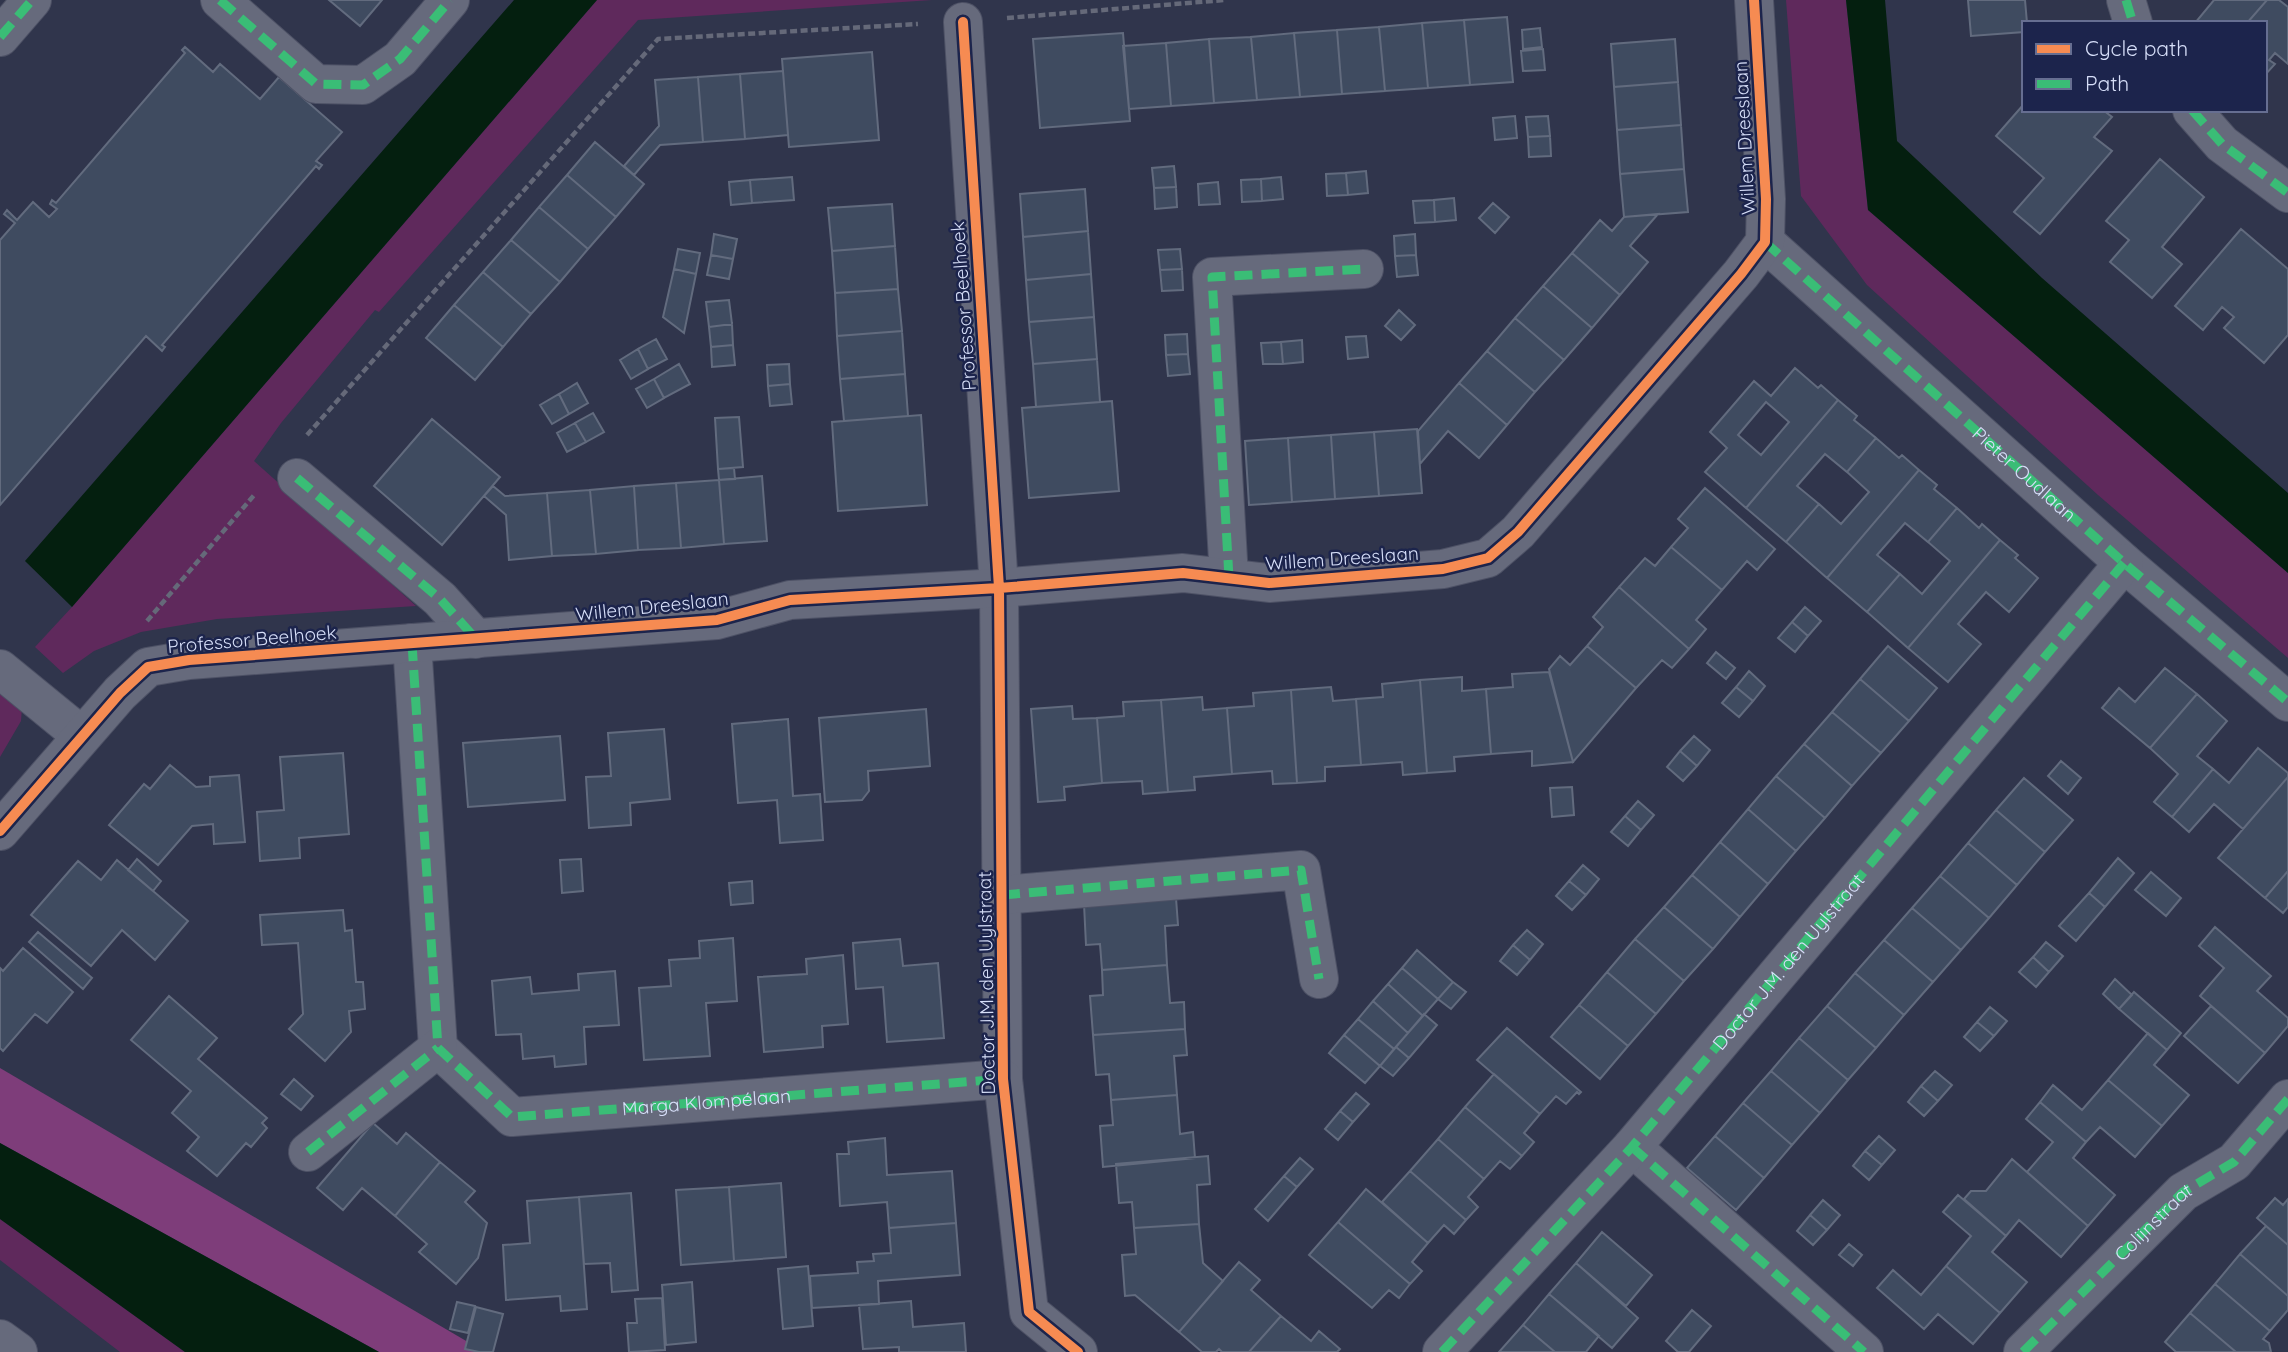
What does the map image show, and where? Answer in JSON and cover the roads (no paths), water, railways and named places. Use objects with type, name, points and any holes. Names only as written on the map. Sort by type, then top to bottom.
[{"type":"street","points":[[0,37],[32,0]]},
{"type":"street","points":[[220,0],[316,84],[363,85],[400,59],[450,0]]},
{"type":"street","name":"Willem Dreeslaan","points":[[412,643],[717,620],[790,600],[999,588],[1183,573],[1269,583],[1443,569],[1488,558],[1518,532],[1732,285],[1765,242],[1766,199],[1754,0]]},
{"type":"street","points":[[2126,0],[2132,21]]},
{"type":"street","name":"Professor Beelhoek","points":[[963,22],[999,588]]},
{"type":"street","points":[[2194,112],[2222,144],[2288,194]]},
{"type":"street","name":"Pieter Oudlaan","points":[[1765,242],[2124,563],[2288,702]]},
{"type":"street","points":[[1229,578],[1212,277],[1364,269]]},
{"type":"street","points":[[286,469],[440,599],[476,639]]},
{"type":"street","name":"Doctor J.M. den Uylstraat","points":[[1442,1352],[1632,1147],[2124,563]]},
{"type":"street","name":"Doctor J.M. den Uylstraat","points":[[999,588],[1003,1079],[1029,1312],[1078,1352]]},
{"type":"street","points":[[308,1152],[438,1048],[412,643]]},
{"type":"street","name":"Professor Beelhoek","points":[[82,736],[120,693],[148,667],[189,660],[412,643]]},
{"type":"street","points":[[0,669],[82,736],[0,831]]},
{"type":"street","name":"Doctor J.M. den Uylstraat","points":[[1002,895],[1301,870],[1319,979]]},
{"type":"street","name":"Marga Klompélaan","points":[[438,1048],[512,1117],[1003,1079]]},
{"type":"street","name":"Colijnstraat","points":[[2023,1352],[2183,1192],[2234,1162],[2288,1099]]},
{"type":"street","points":[[1632,1147],[1864,1352]]},
{"type":"street","points":[[0,1339],[18,1352]]}]
